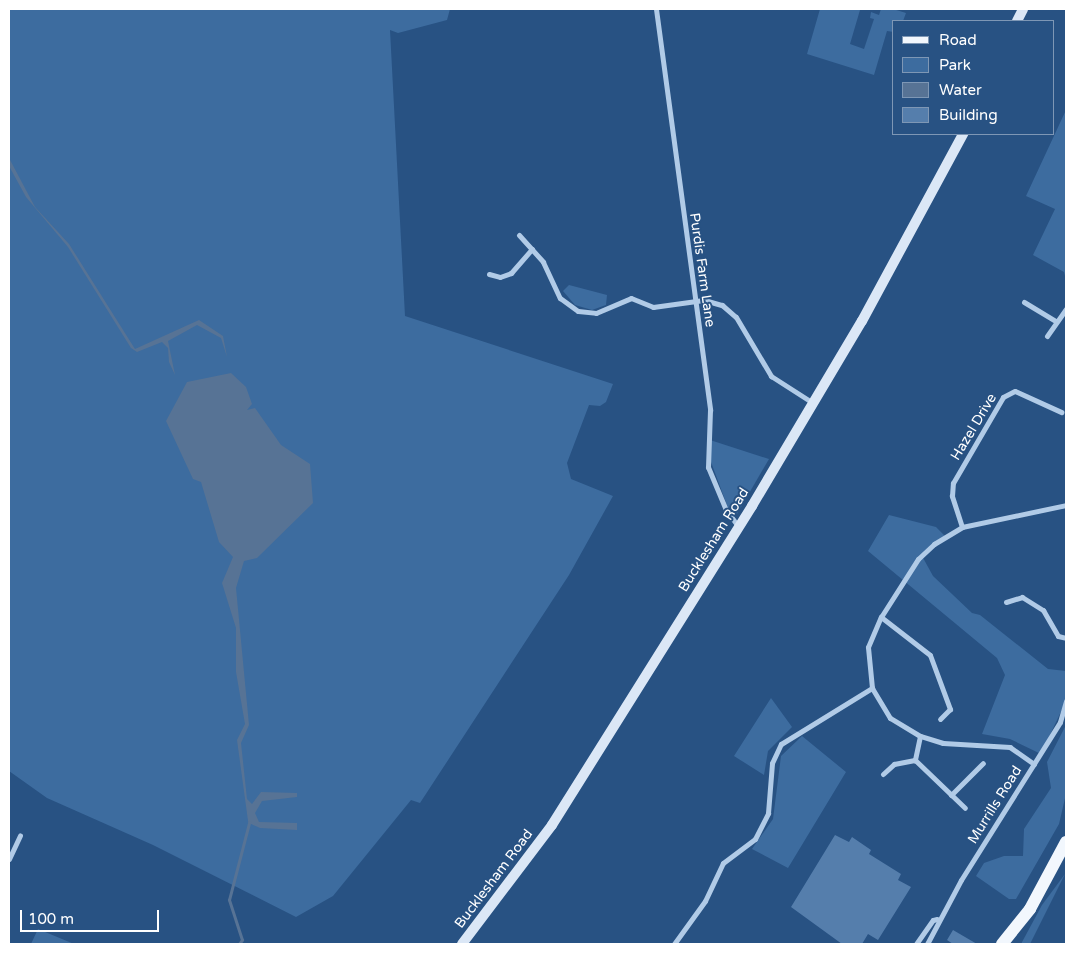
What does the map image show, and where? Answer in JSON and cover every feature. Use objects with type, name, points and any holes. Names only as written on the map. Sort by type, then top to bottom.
[{"type":"main road","points":[[1010,944],[1066,842]]},
{"type":"main road","points":[[1002,944],[1023,918]]},
{"type":"street","name":"Purdis Farm Lane","points":[[656,9],[710,410],[708,467],[726,510],[738,526]]},
{"type":"street","name":"Bucklesham Road","points":[[465,943],[542,839],[738,526],[862,321],[961,135]]},
{"type":"street","points":[[519,235],[550,273],[560,298],[578,311],[596,313],[624,298],[653,307],[694,300],[715,302],[728,309],[771,376],[812,403]]},
{"type":"street","points":[[490,274],[500,277],[511,272],[532,250]]},
{"type":"street","points":[[1024,302],[1056,321]]},
{"type":"street","points":[[1047,336],[1066,309]]},
{"type":"street","name":"Hazel Drive","points":[[962,527],[952,496],[953,483],[1003,397],[1015,391],[1026,394],[1061,412]]},
{"type":"street","points":[[1034,764],[1010,747],[943,743],[920,736],[890,718],[872,688],[868,647],[881,616],[918,559],[962,527],[1066,505]]},
{"type":"street","points":[[1006,602],[1022,597],[1043,610],[1058,636],[1066,638]]},
{"type":"street","points":[[881,616],[930,655],[950,709],[940,719]]},
{"type":"street","points":[[674,944],[705,901],[723,863],[755,839],[768,814],[772,763],[781,744],[872,688]]},
{"type":"street","name":"Murrills Road","points":[[927,944],[938,919],[1060,722],[1066,701]]},
{"type":"street","points":[[915,760],[920,736]]},
{"type":"street","points":[[883,774],[894,764],[915,760]]},
{"type":"street","points":[[915,760],[965,808]]},
{"type":"street","points":[[952,795],[983,763]]},
{"type":"street","points":[[9,859],[20,834]]},
{"type":"street","name":"Murrills Road","points":[[916,944],[933,920],[938,919]]},
{"type":"green space","points":[[9,9],[450,9],[447,20],[398,33],[390,30],[405,316],[613,384],[606,402],[600,406],[589,405],[567,463],[571,479],[613,496],[569,575],[420,803],[411,800],[333,896],[296,917],[153,845],[47,798],[9,771]]},
{"type":"green space","points":[[820,9],[860,10],[850,44],[864,49],[874,19],[870,18],[871,12],[879,15],[881,9],[893,9],[906,13],[903,20],[892,20],[892,32],[887,31],[874,75],[807,54]]},
{"type":"green space","points":[[1066,110],[1066,280],[1064,272],[1033,255],[1055,209],[1026,196]]},
{"type":"green space","points":[[569,285],[607,295],[606,305],[592,310],[575,305],[563,291]]},
{"type":"green space","points":[[710,440],[769,459],[737,514],[728,508],[711,462]]},
{"type":"green space","points":[[889,515],[936,527],[946,537],[922,556],[933,576],[972,613],[980,615],[1048,669],[1066,671],[1066,701],[1041,754],[1010,739],[982,734],[1005,675],[997,658],[868,551]]},
{"type":"green space","points":[[771,698],[792,727],[768,751],[764,775],[734,756]]},
{"type":"green space","points":[[1066,725],[1066,794],[1059,824],[1016,899],[1009,899],[976,876],[984,863],[1004,856],[1023,856],[1024,829],[1051,788],[1047,762]]},
{"type":"green space","points":[[802,736],[846,772],[788,868],[752,849],[773,819],[781,756]]},
{"type":"green space","points":[[1065,874],[1030,944],[1021,944],[1042,905]]},
{"type":"green space","points":[[38,929],[74,944],[31,944]]},
{"type":"water","points":[[9,158],[35,207],[69,244],[135,349],[199,320],[223,336],[227,357],[221,338],[197,325],[168,341],[175,375],[169,362],[168,348],[162,342],[137,352],[131,348],[68,247],[26,197],[9,166]]},
{"type":"water","points":[[231,373],[246,387],[252,404],[247,410],[255,408],[281,445],[310,464],[313,503],[257,558],[244,561],[236,588],[249,725],[241,743],[247,799],[252,804],[261,792],[297,793],[297,797],[262,801],[255,813],[259,822],[297,823],[297,830],[260,828],[249,823],[249,828],[237,740],[245,724],[236,672],[236,628],[222,583],[233,557],[219,542],[201,482],[193,479],[166,421],[187,382]]},
{"type":"building","points":[[835,835],[849,842],[852,837],[871,850],[869,854],[901,874],[898,880],[911,887],[878,940],[868,934],[862,944],[842,944],[791,907]]},
{"type":"building","points":[[953,930],[977,944],[953,944],[947,940]]},
{"type":"waterway","points":[[239,944],[242,940],[229,900],[249,823]]}]
